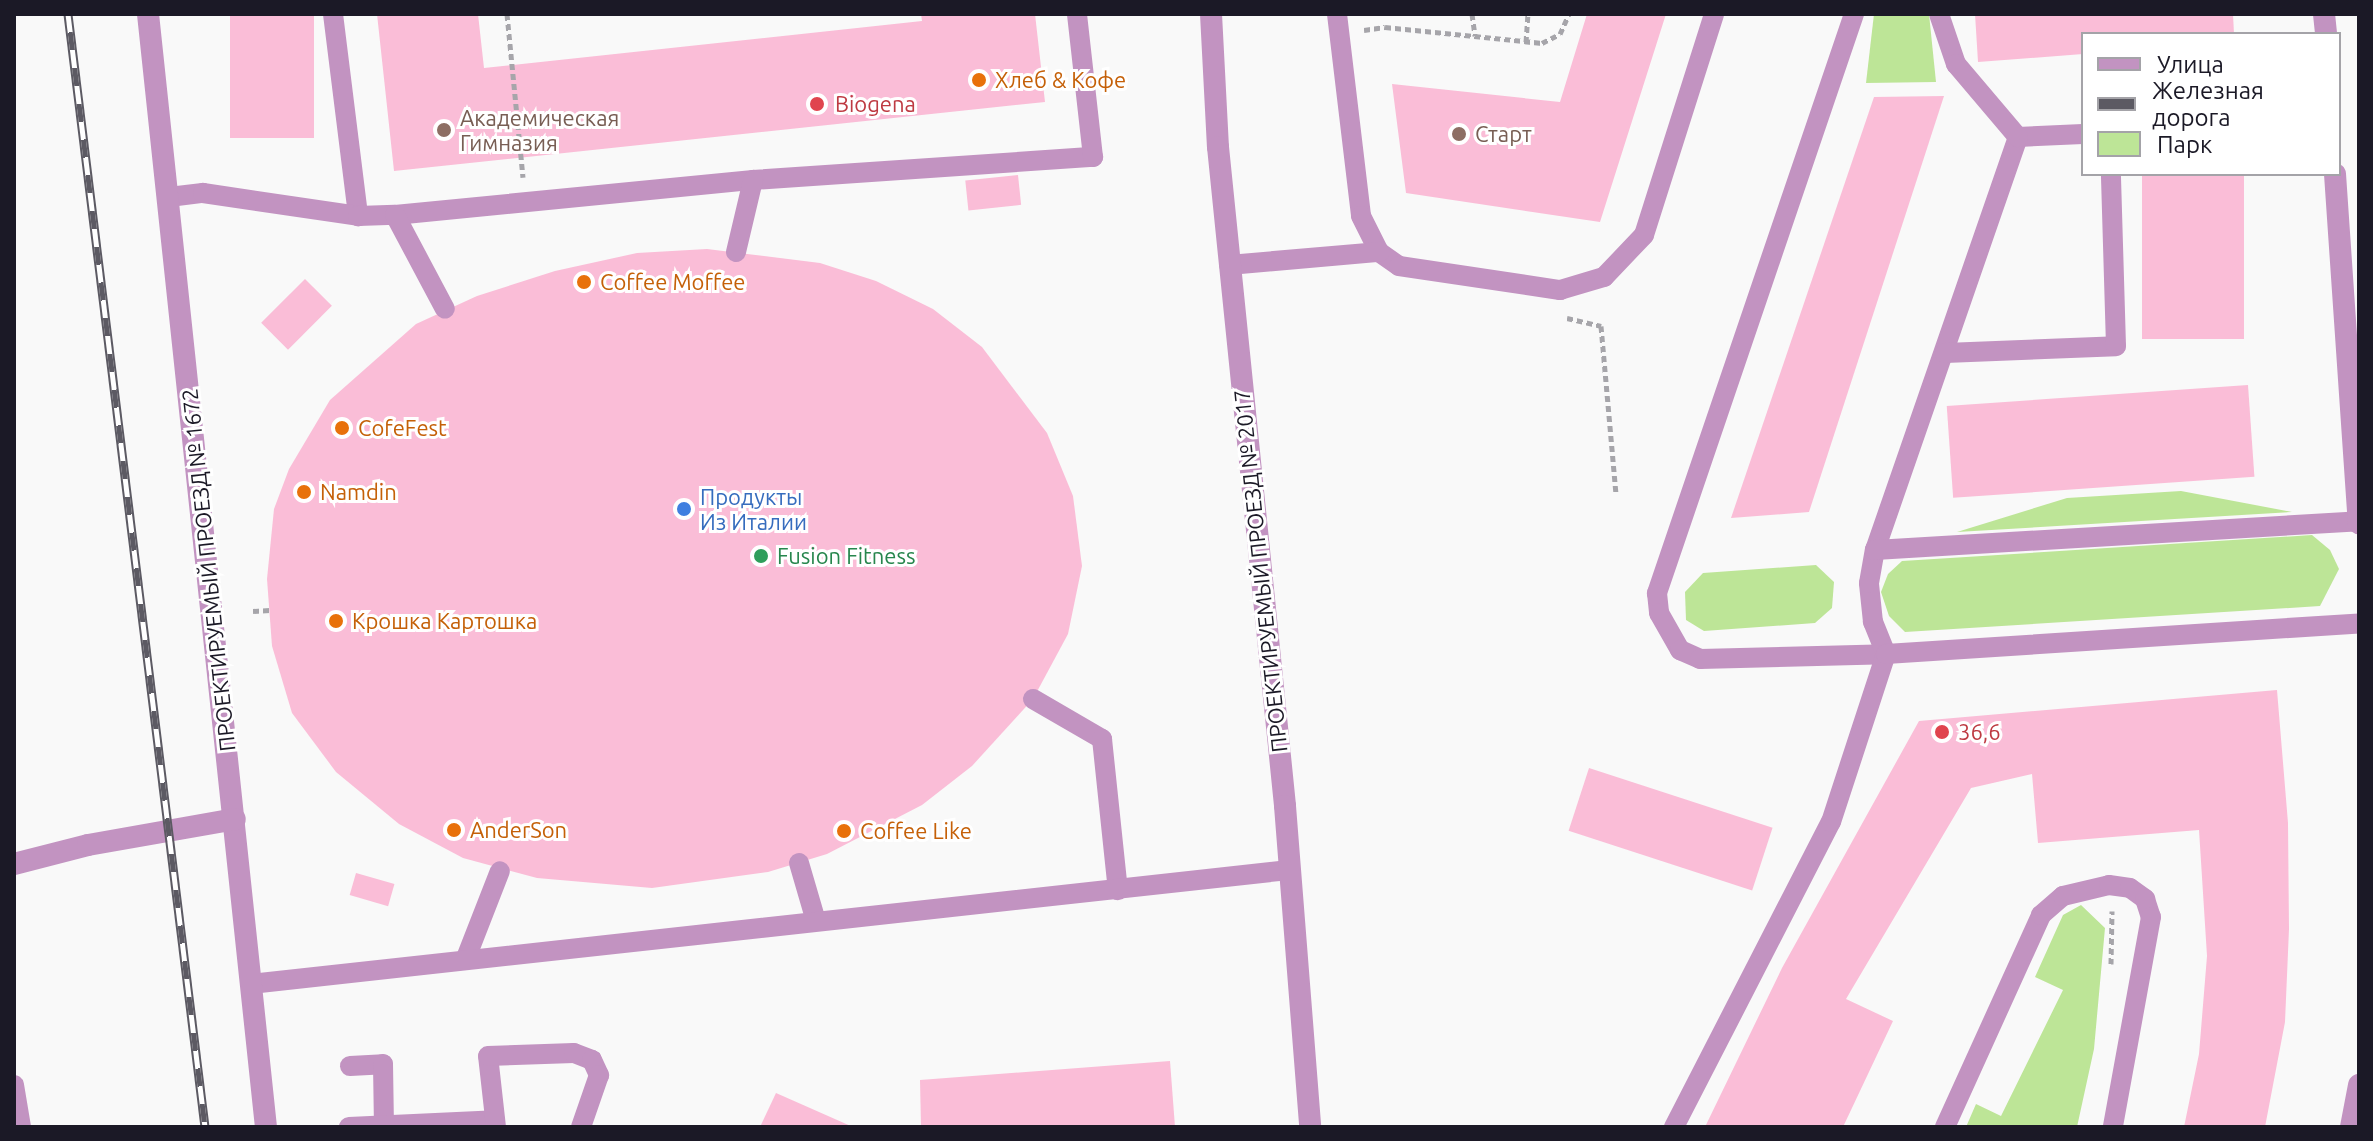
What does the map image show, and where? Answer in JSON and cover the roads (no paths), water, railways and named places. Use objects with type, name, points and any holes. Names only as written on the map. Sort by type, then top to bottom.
[{"type":"street","name":"ПРОЕКТИРУЕМЫЙ ПРОЕЗД № 1672","points":[[148,14],[266,1127]]},
{"type":"street","name":"ПРОЕКТИРУЕМЫЙ ПРОЕЗД № 2017","points":[[1211,14],[1229,265],[1289,870],[1310,1127]]},
{"type":"street","points":[[2335,176],[2359,522]]},
{"type":"street","points":[[14,864],[88,845],[235,819]]},
{"type":"street","points":[[2351,1127],[2359,1085]]},
{"type":"lane","points":[[333,14],[358,216]]},
{"type":"lane","points":[[169,197],[203,193],[358,216],[395,215],[753,180],[1093,157],[1077,14]]},
{"type":"lane","points":[[1337,14],[1361,216],[1379,252],[1399,266],[1560,290],[1604,277],[1644,235],[1714,14]]},
{"type":"lane","points":[[1854,14],[1657,593],[1669,636],[1680,650],[1700,659],[1886,654],[2359,623]]},
{"type":"lane","points":[[1939,14],[1956,64],[2018,137]]},
{"type":"lane","points":[[2018,137],[2081,134]]},
{"type":"lane","points":[[1674,1127],[1831,822],[1886,654],[1872,609],[1869,583],[1875,550],[2018,137]]},
{"type":"lane","points":[[1945,353],[2116,346],[2111,176]]},
{"type":"lane","points":[[736,252],[753,180]]},
{"type":"lane","points":[[395,215],[445,309]]},
{"type":"lane","points":[[1229,265],[1379,252]]},
{"type":"lane","points":[[1875,550],[2359,522]]},
{"type":"lane","points":[[1033,699],[1102,739],[1118,890]]},
{"type":"lane","points":[[799,863],[816,921]]},
{"type":"lane","points":[[251,984],[1289,870]]},
{"type":"lane","points":[[466,958],[500,871]]},
{"type":"lane","points":[[1945,1127],[2041,915],[2063,896],[2109,885],[2130,888],[2145,899],[2151,917],[2113,1127]]},
{"type":"lane","points":[[349,1127],[496,1124],[488,1056],[574,1053],[592,1060],[599,1075],[581,1127]]},
{"type":"lane","points":[[350,1066],[383,1064],[384,1125]]},
{"type":"lane","points":[[14,1085],[21,1127]]},
{"type":"railway","points":[[68,14],[205,1127]]},
{"type":"place","name":"Хлеб & Кофе","points":[[979,80]]},
{"type":"place","name":"Biogena","points":[[817,104]]},
{"type":"place","name":"Академическая Гимназия","points":[[444,130]]},
{"type":"place","name":"Старт","points":[[1459,134]]},
{"type":"place","name":"Coffee Moffee","points":[[584,282]]},
{"type":"place","name":"CofeFest","points":[[342,428]]},
{"type":"place","name":"Namdin","points":[[304,492]]},
{"type":"place","name":"Продукты Из Италии","points":[[684,509]]},
{"type":"place","name":"Fusion Fitness","points":[[761,556]]},
{"type":"place","name":"Крошка Картошка","points":[[336,621]]},
{"type":"place","name":"36,6","points":[[1942,732]]},
{"type":"place","name":"AnderSon","points":[[454,830]]},
{"type":"place","name":"Coffee Like","points":[[844,831]]}]
